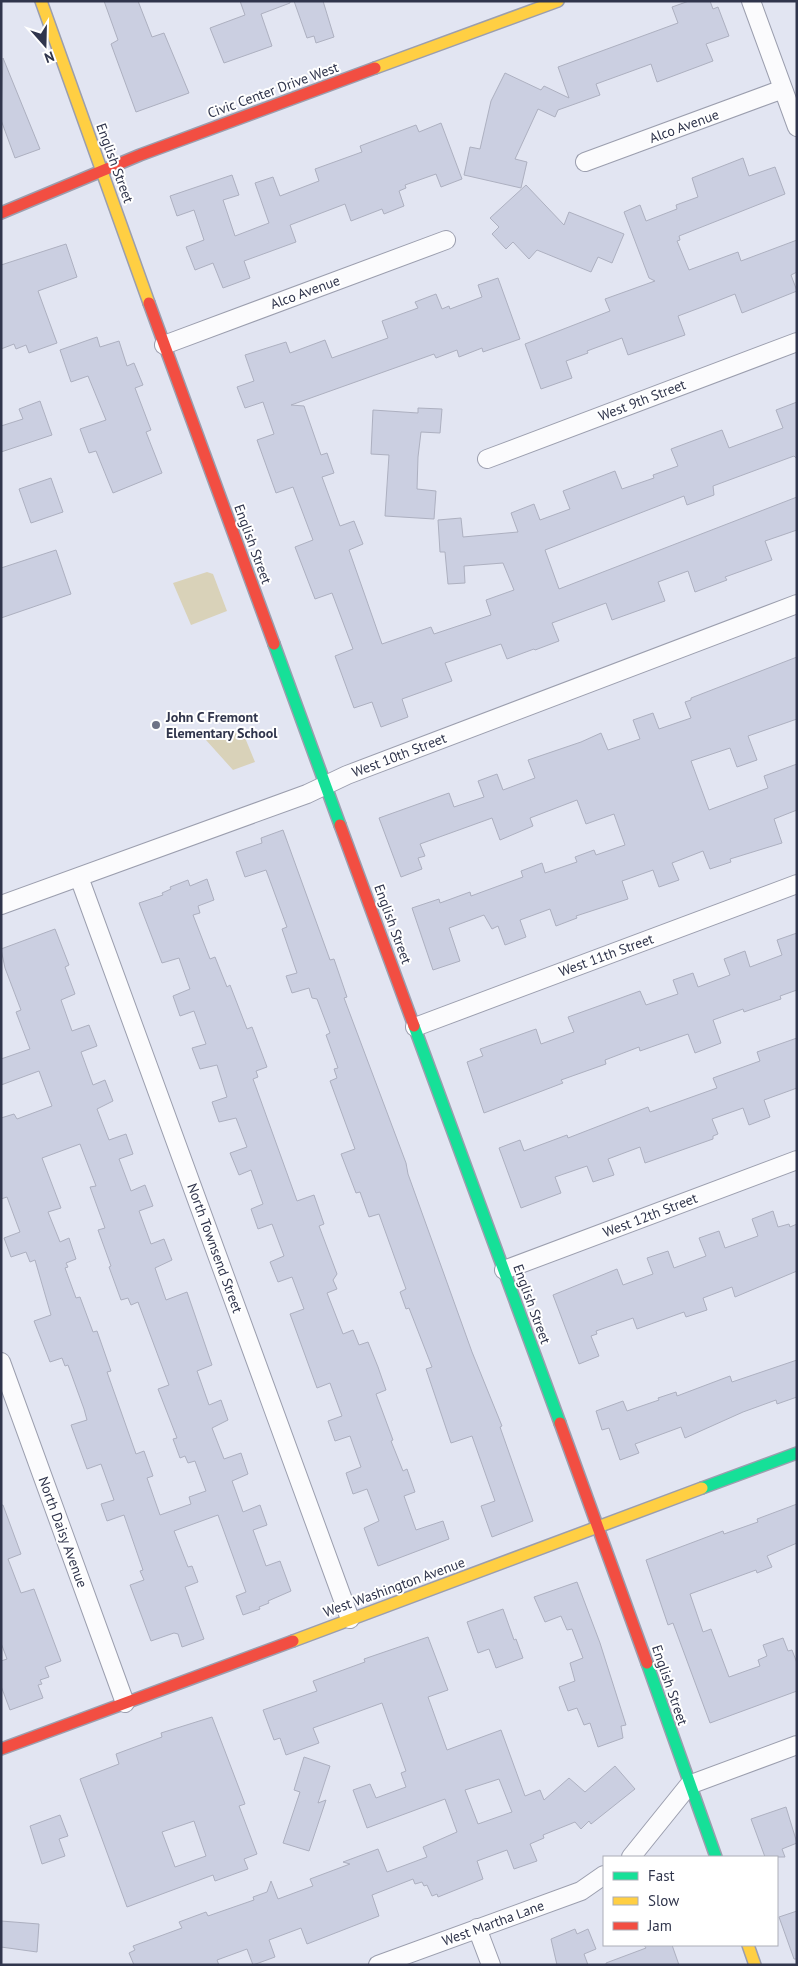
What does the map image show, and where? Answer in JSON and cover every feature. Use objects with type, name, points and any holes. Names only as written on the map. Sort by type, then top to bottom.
[{"type":"street","name":"English Street","points":[[41,1],[164,345],[598,1527],[716,1856]]},
{"type":"street","name":"Civic Center Drive West","points":[[1,213],[102,171],[558,1]]},
{"type":"street","points":[[751,1],[797,127]]},
{"type":"street","name":"Alco Avenue","points":[[585,162],[783,89]]},
{"type":"street","name":"Alco Avenue","points":[[164,345],[446,240]]},
{"type":"street","name":"West 9th Street","points":[[487,459],[797,342]]},
{"type":"street","name":"West 10th Street","points":[[1,905],[307,794],[347,775],[797,604]]},
{"type":"street","name":"North Townsend Street","points":[[79,877],[350,1619]]},
{"type":"street","name":"West 11th Street","points":[[415,1027],[797,884]]},
{"type":"street","name":"West 12th Street","points":[[504,1270],[797,1160]]},
{"type":"street","name":"North Daisy Avenue","points":[[1,1362],[125,1702]]},
{"type":"street","name":"West Washington Avenue","points":[[1,1748],[797,1453]]},
{"type":"street","points":[[632,1856],[689,1785],[797,1745]]},
{"type":"street","name":"West Martha Lane","points":[[378,1965],[581,1891],[603,1876]]},
{"type":"street","points":[[477,1928],[491,1965]]},
{"type":"street","points":[[748,1946],[755,1965]]},
{"type":"shaded area","points":[[207,572],[213,574],[227,611],[191,625],[173,583]]},
{"type":"shaded area","points":[[241,728],[255,762],[233,770],[206,740]]},
{"type":"building","points":[[104,1],[138,1],[152,37],[164,33],[189,93],[136,112],[111,44],[118,40]]},
{"type":"building","points":[[240,1],[290,1],[290,3],[261,14],[272,46],[224,63],[210,28],[245,15]]},
{"type":"building","points":[[294,1],[323,1],[334,37],[316,43],[314,36],[307,38]]},
{"type":"building","points":[[689,1],[710,1],[713,9],[718,7],[729,36],[706,44],[713,61],[657,82],[651,64],[596,84],[600,95],[558,110],[555,117],[538,109],[515,159],[527,162],[521,188],[464,175],[470,147],[480,149],[491,101],[505,73],[541,90],[544,86],[569,98],[558,67],[678,23],[672,7]]},
{"type":"building","points":[[3,58],[40,149],[15,158],[1,120]]},
{"type":"building","points":[[441,123],[462,179],[441,187],[436,174],[405,185],[406,188],[399,191],[404,206],[384,214],[382,209],[351,221],[345,204],[290,225],[296,242],[244,261],[250,278],[223,288],[213,263],[195,270],[186,247],[204,240],[194,210],[177,216],[170,196],[232,175],[239,195],[223,200],[235,236],[269,223],[255,183],[273,177],[280,196],[319,181],[315,169],[362,152],[360,146],[416,125],[419,132]]},
{"type":"building","points":[[743,158],[749,176],[775,167],[785,194],[679,236],[680,240],[677,241],[689,270],[738,252],[741,261],[797,240],[797,272],[791,275],[797,291],[742,313],[735,294],[678,316],[685,335],[628,355],[622,338],[587,351],[588,353],[566,361],[572,378],[541,389],[525,344],[610,311],[605,299],[655,281],[649,278],[624,212],[640,205],[646,221],[677,209],[676,205],[698,197],[692,178]]},
{"type":"building","points":[[526,185],[564,225],[569,212],[624,234],[612,263],[598,257],[591,272],[537,250],[529,259],[513,242],[506,249],[492,234],[499,227],[490,218]]},
{"type":"building","points":[[66,244],[77,277],[38,291],[57,343],[29,353],[26,345],[16,349],[14,344],[1,349],[1,265]]},
{"type":"building","points":[[498,278],[520,339],[483,352],[482,348],[459,357],[457,350],[436,358],[434,354],[291,405],[304,406],[321,455],[327,453],[334,473],[322,477],[340,526],[354,521],[363,544],[349,550],[382,644],[431,627],[434,634],[491,615],[486,600],[514,590],[503,563],[464,566],[465,583],[448,584],[445,552],[440,552],[438,520],[461,518],[463,537],[518,532],[511,513],[534,504],[540,520],[570,509],[563,491],[615,471],[622,489],[654,478],[653,475],[678,466],[671,449],[722,430],[729,448],[783,428],[776,410],[797,402],[797,459],[794,456],[713,486],[714,495],[687,505],[684,496],[545,550],[559,589],[797,497],[797,530],[765,541],[772,560],[725,577],[727,580],[695,592],[688,571],[658,582],[665,601],[612,620],[606,603],[552,623],[559,641],[535,650],[507,659],[501,644],[445,663],[452,681],[402,699],[408,717],[381,727],[372,702],[354,708],[335,656],[353,649],[332,593],[315,599],[295,547],[313,540],[293,487],[276,493],[257,440],[274,434],[263,402],[245,408],[237,387],[254,381],[245,355],[286,342],[290,353],[325,340],[332,358],[388,338],[382,321],[418,308],[415,302],[436,294],[442,309],[449,306],[450,309],[482,297],[478,285]]},
{"type":"building","points":[[97,337],[100,347],[119,341],[127,366],[134,363],[143,385],[135,388],[151,430],[146,432],[162,473],[113,493],[96,451],[89,453],[80,429],[106,420],[88,376],[71,382],[60,350]]},
{"type":"building","points":[[40,401],[52,435],[1,452],[1,426],[23,419],[19,409]]},
{"type":"building","points":[[418,408],[442,409],[440,433],[421,432],[418,457],[417,489],[436,491],[434,519],[385,516],[389,455],[371,454],[373,410],[418,413]]},
{"type":"building","points":[[51,478],[63,512],[31,523],[19,489]]},
{"type":"building","points":[[56,550],[71,594],[1,618],[1,568]]},
{"type":"building","points":[[797,657],[797,719],[748,736],[757,760],[737,767],[730,748],[691,761],[709,810],[768,788],[764,776],[797,764],[797,810],[774,819],[782,843],[730,859],[731,862],[710,869],[703,851],[672,863],[679,880],[659,887],[653,870],[622,881],[628,899],[576,916],[577,918],[556,926],[550,909],[520,920],[526,937],[505,945],[498,926],[492,929],[484,915],[449,928],[460,961],[433,970],[412,908],[439,899],[440,903],[470,892],[471,896],[523,877],[521,871],[542,863],[545,873],[577,862],[575,857],[594,850],[596,855],[625,845],[614,814],[586,824],[577,800],[530,818],[533,826],[500,840],[492,818],[420,844],[425,856],[418,858],[422,869],[401,877],[379,818],[449,793],[454,807],[484,797],[478,781],[497,774],[503,790],[535,778],[528,760],[581,742],[601,733],[608,750],[640,739],[633,720],[653,713],[659,729],[691,718],[685,702],[691,700],[691,698]]},
{"type":"building","points":[[283,830],[330,960],[334,959],[347,997],[344,998],[406,1163],[408,1174],[472,1352],[502,1426],[500,1427],[533,1521],[492,1537],[481,1506],[495,1501],[472,1436],[451,1443],[426,1369],[432,1367],[409,1308],[406,1309],[400,1292],[406,1289],[379,1214],[369,1217],[360,1192],[356,1193],[341,1154],[355,1149],[330,1081],[337,1078],[334,1069],[338,1068],[326,1035],[330,1033],[317,999],[312,998],[309,988],[292,993],[286,976],[297,973],[282,929],[287,927],[266,870],[245,877],[236,852],[262,843],[261,838]]},
{"type":"building","points":[[207,879],[214,900],[198,906],[200,913],[193,915],[210,959],[215,957],[227,987],[230,985],[247,1029],[252,1027],[267,1067],[256,1071],[258,1077],[253,1079],[297,1201],[314,1195],[324,1224],[319,1226],[337,1274],[333,1280],[337,1289],[327,1293],[343,1334],[353,1330],[359,1345],[368,1342],[378,1367],[386,1390],[376,1394],[393,1440],[391,1441],[403,1471],[407,1469],[415,1492],[404,1496],[416,1530],[443,1521],[449,1539],[378,1566],[364,1528],[379,1521],[367,1489],[353,1494],[346,1473],[361,1467],[350,1436],[335,1441],[328,1421],[342,1416],[330,1383],[317,1388],[290,1314],[304,1309],[292,1277],[278,1282],[270,1262],[284,1256],[272,1224],[258,1229],[251,1209],[263,1204],[251,1170],[239,1175],[230,1153],[247,1147],[236,1118],[219,1122],[212,1102],[227,1097],[217,1065],[200,1069],[192,1048],[206,1044],[194,1011],[180,1016],[173,996],[190,989],[179,958],[162,963],[139,903],[163,895],[162,893],[171,889],[170,887],[188,880],[190,886]]},
{"type":"building","points":[[55,929],[69,965],[65,967],[75,994],[61,1000],[72,1031],[89,1025],[97,1046],[81,1052],[93,1085],[105,1080],[113,1101],[97,1109],[109,1140],[126,1134],[133,1154],[119,1159],[131,1191],[145,1185],[153,1206],[139,1211],[151,1244],[164,1239],[172,1260],[155,1268],[166,1300],[187,1292],[212,1365],[197,1371],[209,1405],[221,1400],[228,1420],[212,1428],[224,1459],[241,1453],[248,1474],[232,1481],[243,1512],[260,1505],[267,1525],[253,1530],[266,1566],[280,1561],[291,1591],[268,1601],[269,1603],[259,1607],[260,1609],[243,1615],[236,1596],[246,1592],[218,1515],[174,1531],[188,1567],[192,1566],[198,1582],[185,1587],[204,1639],[182,1647],[178,1634],[174,1633],[151,1641],[130,1585],[144,1580],[140,1571],[143,1570],[124,1515],[107,1521],[101,1504],[114,1500],[101,1464],[87,1469],[71,1425],[87,1420],[68,1365],[65,1366],[62,1358],[50,1362],[34,1321],[51,1315],[35,1260],[30,1262],[26,1252],[11,1257],[4,1238],[20,1232],[7,1197],[1,1199],[1,1118],[14,1114],[17,1119],[52,1106],[39,1071],[1,1085],[1,1059],[30,1049],[16,1012],[21,1010],[5,968],[1,949]],"holes":[[[80,1144],[96,1186],[90,1187],[105,1228],[98,1230],[111,1266],[109,1267],[121,1300],[128,1298],[131,1305],[138,1302],[169,1385],[158,1389],[177,1438],[173,1439],[180,1458],[185,1456],[188,1463],[195,1461],[206,1491],[189,1497],[191,1504],[160,1515],[147,1478],[153,1476],[144,1451],[136,1454],[107,1372],[111,1371],[97,1331],[93,1332],[80,1297],[76,1298],[65,1268],[68,1267],[66,1263],[76,1259],[69,1238],[60,1242],[48,1212],[61,1208],[42,1158]]]},
{"type":"building","points":[[797,933],[797,990],[780,996],[781,999],[744,1012],[743,1009],[713,1020],[721,1043],[695,1053],[688,1034],[640,1051],[639,1047],[605,1060],[606,1064],[561,1080],[563,1083],[484,1113],[467,1062],[483,1056],[480,1049],[536,1029],[541,1044],[574,1032],[568,1017],[640,991],[646,1005],[678,994],[673,980],[693,973],[698,987],[730,975],[724,959],[745,951],[750,967],[782,955],[777,940]]},
{"type":"building","points":[[797,1038],[797,1088],[764,1100],[770,1117],[749,1125],[743,1108],[712,1119],[718,1134],[713,1136],[713,1139],[645,1163],[640,1147],[608,1159],[614,1175],[593,1182],[587,1166],[555,1177],[561,1193],[521,1208],[499,1148],[520,1140],[524,1151],[567,1135],[568,1138],[648,1107],[650,1112],[717,1088],[713,1078],[760,1061],[757,1052]]},
{"type":"building","points":[[773,1211],[778,1227],[789,1224],[790,1227],[797,1224],[797,1271],[735,1297],[732,1287],[703,1298],[707,1310],[686,1317],[684,1312],[637,1329],[633,1318],[596,1331],[597,1334],[591,1336],[599,1356],[579,1364],[553,1295],[617,1269],[623,1285],[653,1274],[647,1258],[668,1251],[674,1268],[706,1256],[699,1238],[719,1231],[725,1248],[758,1236],[752,1219]]},
{"type":"building","points":[[797,1360],[797,1397],[777,1404],[776,1400],[743,1412],[685,1438],[681,1427],[635,1444],[639,1453],[620,1460],[609,1428],[602,1430],[596,1411],[623,1401],[627,1411],[676,1392],[677,1396],[730,1376],[732,1382]]},
{"type":"building","points":[[797,1504],[797,1543],[767,1556],[772,1567],[757,1573],[756,1570],[690,1594],[703,1632],[711,1629],[729,1677],[760,1666],[758,1660],[767,1656],[763,1645],[783,1638],[788,1651],[792,1650],[797,1663],[797,1691],[710,1723],[673,1623],[668,1625],[646,1560],[723,1531],[724,1534],[758,1522],[757,1519]]},
{"type":"building","points":[[1,1505],[3,1505],[21,1554],[8,1559],[21,1593],[34,1589],[61,1661],[45,1667],[49,1677],[40,1680],[42,1684],[38,1685],[43,1698],[10,1710],[1,1686],[1,1661],[7,1659],[1,1643]]},
{"type":"building","points":[[577,1582],[600,1643],[626,1725],[621,1726],[623,1738],[598,1747],[590,1723],[584,1725],[577,1708],[568,1711],[559,1687],[575,1681],[570,1663],[583,1658],[572,1629],[567,1630],[561,1616],[545,1622],[534,1597]]},
{"type":"building","points":[[503,1609],[514,1640],[516,1639],[523,1658],[496,1668],[489,1649],[478,1653],[467,1622]]},
{"type":"building","points":[[428,1637],[448,1690],[428,1697],[447,1750],[501,1730],[525,1796],[540,1790],[544,1800],[569,1778],[585,1792],[615,1766],[635,1789],[591,1824],[589,1821],[581,1829],[575,1822],[543,1835],[544,1838],[530,1844],[537,1861],[514,1869],[507,1850],[477,1861],[483,1879],[438,1897],[437,1894],[432,1896],[427,1885],[424,1886],[422,1882],[415,1884],[413,1879],[372,1895],[379,1916],[307,1944],[301,1928],[269,1940],[275,1957],[253,1965],[247,1949],[217,1960],[219,1965],[134,1965],[129,1953],[135,1950],[133,1946],[182,1928],[179,1922],[206,1912],[208,1916],[254,1900],[253,1897],[267,1892],[271,1881],[278,1899],[313,1886],[310,1879],[350,1864],[343,1862],[378,1849],[387,1872],[427,1857],[423,1847],[457,1832],[445,1799],[367,1828],[353,1790],[370,1784],[376,1798],[406,1787],[401,1773],[406,1771],[382,1703],[313,1728],[319,1743],[286,1755],[280,1738],[274,1740],[263,1710],[317,1691],[313,1681],[365,1662],[364,1659]],"holes":[[[499,1779],[512,1812],[478,1824],[465,1790]]]},
{"type":"building","points":[[212,1717],[245,1804],[239,1806],[257,1854],[244,1859],[248,1869],[215,1881],[213,1875],[127,1907],[80,1779],[119,1764],[116,1754],[162,1737],[161,1733]],"holes":[[[194,1821],[206,1856],[175,1867],[162,1832]]]},
{"type":"building","points":[[304,1757],[330,1766],[318,1803],[326,1800],[309,1851],[283,1843],[300,1792],[294,1790]]},
{"type":"building","points":[[786,1807],[797,1843],[782,1849],[785,1857],[765,1856],[751,1819]]},
{"type":"building","points":[[60,1815],[68,1836],[59,1839],[65,1856],[42,1864],[30,1826]]},
{"type":"building","points":[[797,1911],[797,1959],[794,1959],[779,1917]]},
{"type":"building","points":[[1,1921],[39,1924],[37,1952],[1,1947]]},
{"type":"building","points":[[575,1929],[577,1934],[588,1929],[596,1949],[584,1954],[588,1965],[557,1965],[551,1939]]},
{"type":"building","points":[[645,1946],[672,1946],[679,1965],[606,1965],[606,1963],[646,1948]]},
{"type":"traffic: fast","points":[[274,644],[340,825]]},
{"type":"traffic: fast","points":[[414,1026],[560,1423]]},
{"type":"traffic: fast","points":[[702,1488],[797,1453]]},
{"type":"traffic: fast","points":[[647,1663],[716,1856]]},
{"type":"traffic: slow","points":[[41,1],[149,303]]},
{"type":"traffic: slow","points":[[375,68],[558,1]]},
{"type":"traffic: slow","points":[[293,1641],[702,1488]]},
{"type":"traffic: slow","points":[[748,1946],[755,1965]]},
{"type":"traffic: jam","points":[[1,213],[140,155],[375,68]]},
{"type":"traffic: jam","points":[[149,303],[274,644]]},
{"type":"traffic: jam","points":[[340,825],[414,1026]]},
{"type":"traffic: jam","points":[[560,1423],[647,1663]]},
{"type":"traffic: jam","points":[[1,1749],[293,1641]]},
{"type":"place","name":"John C Fremont Elementary School","points":[[156,725]]}]
